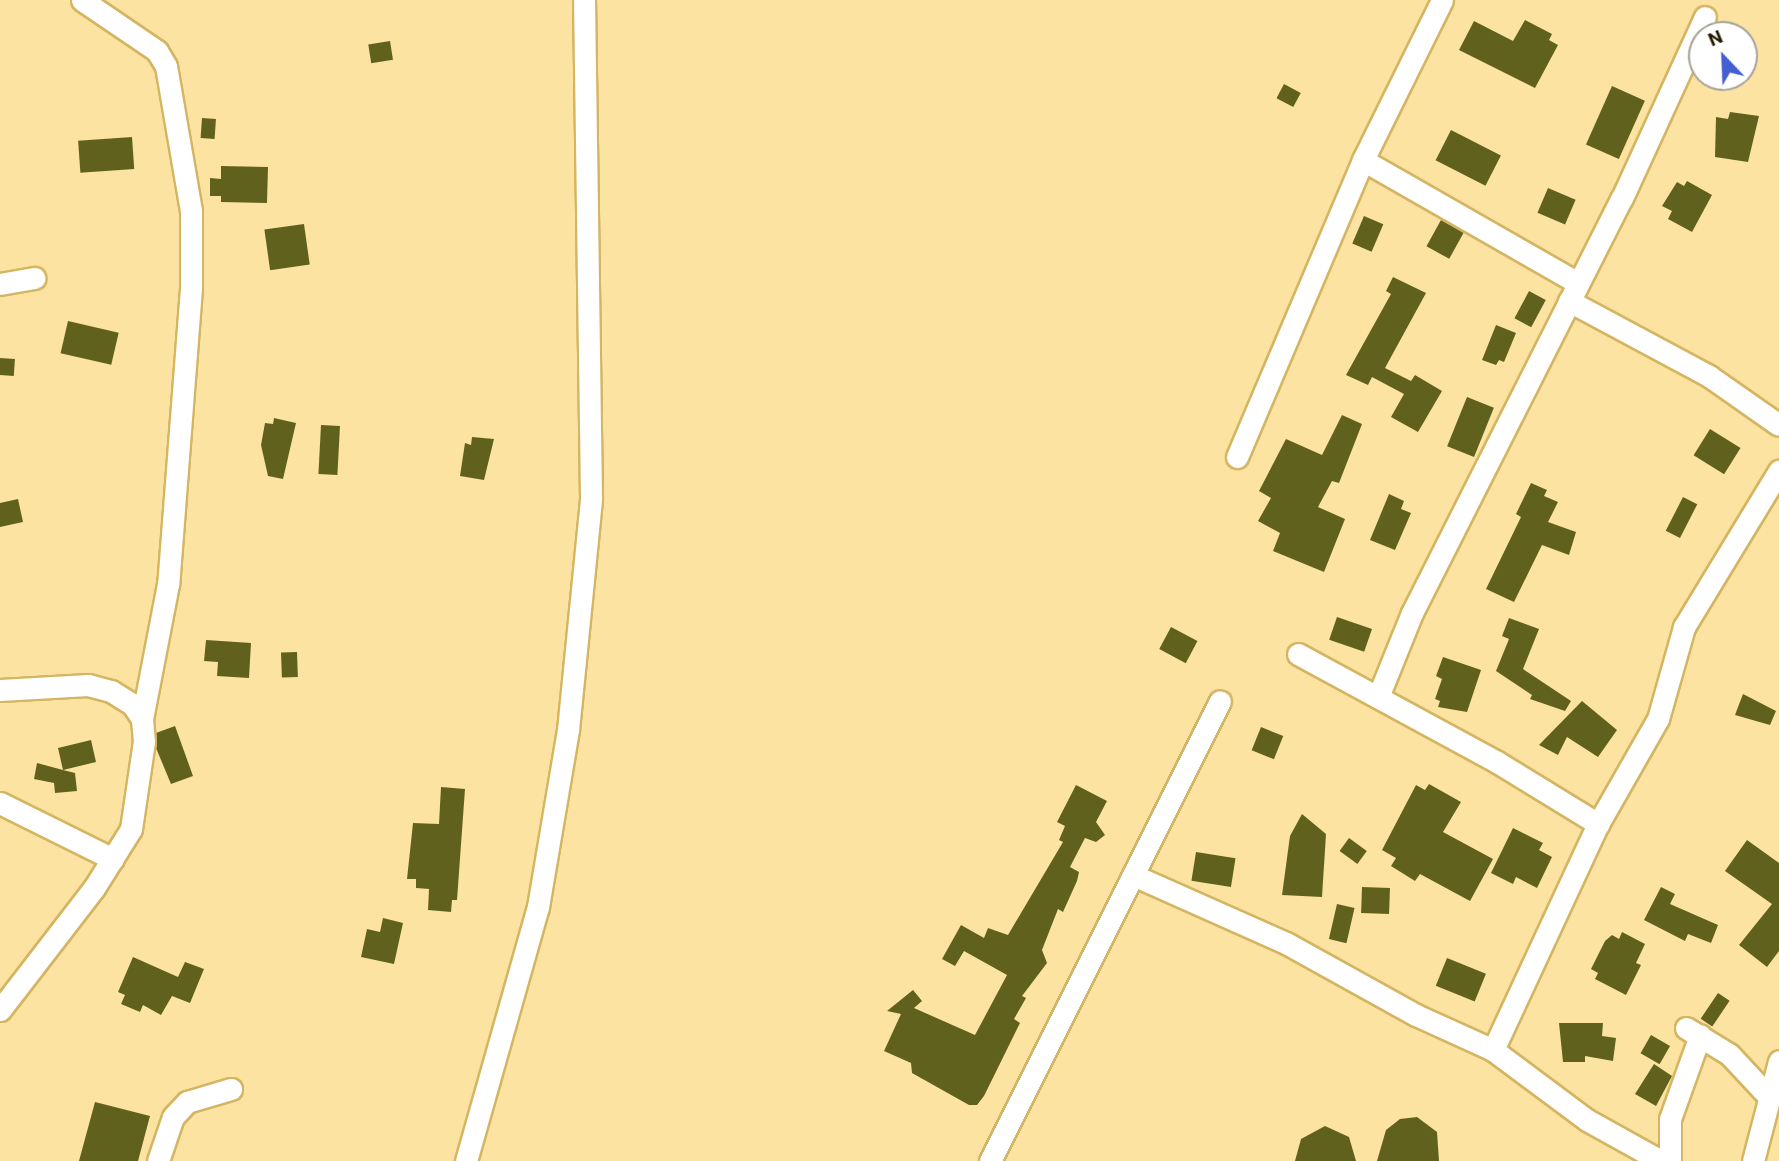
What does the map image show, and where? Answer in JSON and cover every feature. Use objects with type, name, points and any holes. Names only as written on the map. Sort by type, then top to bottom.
[{"type":"street","points":[[0,1010],[113,859],[131,829],[144,768],[142,719],[168,584],[178,406],[191,288],[191,210],[166,65],[157,51],[82,0]]},
{"type":"street","points":[[467,1161],[538,907],[568,730],[591,498],[584,0]]},
{"type":"street","points":[[1237,457],[1363,160],[1442,0]]},
{"type":"street","points":[[1378,697],[1412,613],[1573,292],[1705,17]]},
{"type":"street","points":[[1363,160],[1709,376],[1779,425]]},
{"type":"street","points":[[0,284],[34,278]]},
{"type":"street","points":[[1493,1050],[1598,824],[1658,719],[1684,626],[1779,471]]},
{"type":"street","points":[[1298,654],[1598,824]]},
{"type":"street","points":[[0,690],[88,685],[111,691],[132,704],[142,719]]},
{"type":"street","points":[[990,1161],[1220,701]]},
{"type":"street","points":[[0,803],[113,859]]},
{"type":"street","points":[[1133,875],[1273,937],[1416,1015],[1493,1050],[1587,1120],[1661,1161]]},
{"type":"street","points":[[1670,1161],[1670,1119],[1693,1031],[1729,1054],[1770,1098]]},
{"type":"street","points":[[1753,1161],[1779,1061]]},
{"type":"street","points":[[158,1161],[173,1117],[187,1102],[231,1089]]},
{"type":"building","points":[[1525,20],[1552,34],[1549,40],[1558,45],[1535,88],[1459,50],[1474,21],[1513,41]]},
{"type":"building","points":[[390,41],[393,60],[371,63],[368,44]]},
{"type":"building","points":[[1284,84],[1301,93],[1293,107],[1276,98]]},
{"type":"building","points":[[1612,86],[1645,101],[1619,159],[1586,144]]},
{"type":"building","points":[[1730,112],[1759,116],[1748,162],[1715,157],[1716,117],[1728,119]]},
{"type":"building","points":[[202,118],[216,119],[215,139],[201,138]]},
{"type":"building","points":[[1451,130],[1501,155],[1485,186],[1436,160]]},
{"type":"building","points":[[132,137],[134,169],[80,173],[78,141]]},
{"type":"building","points":[[221,166],[268,167],[267,203],[221,202],[221,196],[210,196],[210,178],[221,179]]},
{"type":"building","points":[[1687,181],[1712,195],[1692,232],[1668,219],[1672,211],[1662,206],[1677,182],[1684,186]]},
{"type":"building","points":[[1548,188],[1576,200],[1565,225],[1537,213]]},
{"type":"building","points":[[1364,216],[1383,224],[1372,252],[1352,244]]},
{"type":"building","points":[[1441,220],[1464,233],[1449,259],[1426,246]]},
{"type":"building","points":[[304,224],[310,265],[270,270],[264,230]]},
{"type":"building","points":[[1393,277],[1426,293],[1385,368],[1411,381],[1415,375],[1442,391],[1418,432],[1391,417],[1404,394],[1372,377],[1368,385],[1346,375],[1391,294],[1386,291]]},
{"type":"building","points":[[1529,291],[1546,300],[1531,327],[1514,318]]},
{"type":"building","points":[[68,321],[119,333],[111,365],[61,353]]},
{"type":"building","points":[[1496,325],[1516,333],[1504,362],[1499,360],[1496,365],[1482,360]]},
{"type":"building","points":[[0,358],[15,359],[14,376],[0,375]]},
{"type":"building","points":[[1467,397],[1494,408],[1474,457],[1447,446]]},
{"type":"building","points":[[1342,415],[1362,424],[1339,483],[1332,481],[1318,507],[1345,519],[1324,572],[1273,551],[1280,533],[1258,521],[1271,498],[1259,491],[1286,439],[1322,455]]},
{"type":"building","points":[[274,418],[296,423],[283,479],[268,476],[261,445],[265,423],[273,424]]},
{"type":"building","points":[[321,425],[340,426],[337,475],[318,474]]},
{"type":"building","points":[[1710,429],[1741,448],[1724,474],[1694,455]]},
{"type":"building","points":[[472,437],[494,439],[484,480],[460,476],[465,443],[471,445]]},
{"type":"building","points":[[1531,483],[1547,490],[1544,496],[1558,502],[1548,522],[1576,532],[1569,555],[1542,545],[1514,602],[1486,589],[1521,517],[1516,514]]},
{"type":"building","points":[[1389,494],[1404,501],[1401,509],[1411,513],[1395,550],[1370,540]]},
{"type":"building","points":[[1683,497],[1697,504],[1680,538],[1666,531]]},
{"type":"building","points":[[18,499],[23,522],[0,527],[0,503]]},
{"type":"building","points":[[1337,617],[1372,629],[1364,652],[1329,640]]},
{"type":"building","points":[[1509,618],[1539,629],[1523,669],[1571,701],[1565,711],[1530,699],[1532,695],[1496,671],[1509,639],[1502,636]]},
{"type":"building","points":[[1171,627],[1197,641],[1186,663],[1159,649]]},
{"type":"building","points":[[206,640],[251,643],[249,678],[217,676],[218,662],[204,661]]},
{"type":"building","points":[[297,652],[298,677],[282,678],[281,653]]},
{"type":"building","points":[[1443,657],[1481,670],[1467,712],[1438,707],[1440,701],[1435,699],[1442,679],[1436,676]]},
{"type":"building","points":[[1743,694],[1776,711],[1770,725],[1735,715]]},
{"type":"building","points":[[1582,701],[1617,730],[1598,757],[1567,737],[1558,755],[1539,745]]},
{"type":"building","points":[[175,726],[193,776],[171,784],[156,748],[156,733]]},
{"type":"building","points":[[1261,727],[1283,736],[1274,759],[1252,750]]},
{"type":"building","points":[[91,740],[96,762],[63,770],[58,748]]},
{"type":"building","points":[[37,763],[75,773],[77,791],[55,793],[54,783],[34,779]]},
{"type":"building","points":[[1429,784],[1461,802],[1443,832],[1493,859],[1470,901],[1420,874],[1415,881],[1391,866],[1396,858],[1382,850],[1416,785],[1425,790]]},
{"type":"building","points":[[1076,785],[1107,801],[1096,822],[1105,835],[1096,842],[1085,838],[1070,867],[1079,872],[1077,881],[1063,912],[1058,909],[1042,950],[1047,963],[1022,996],[1026,998],[1014,1019],[1020,1023],[984,1096],[977,1105],[969,1105],[912,1073],[911,1063],[884,1051],[901,1014],[887,1011],[913,990],[922,1001],[914,1008],[975,1035],[1007,975],[964,951],[955,966],[942,959],[961,925],[984,938],[988,928],[1008,935],[1063,842],[1059,840],[1065,826],[1057,822]]},
{"type":"building","points":[[441,787],[465,789],[457,900],[452,900],[451,912],[428,910],[429,889],[416,888],[416,879],[407,879],[413,823],[439,824]]},
{"type":"building","points":[[1302,814],[1326,834],[1322,897],[1282,895],[1290,836]]},
{"type":"building","points":[[1513,828],[1543,843],[1539,850],[1552,857],[1537,888],[1516,877],[1513,884],[1491,873]]},
{"type":"building","points":[[1349,838],[1367,851],[1357,864],[1340,851]]},
{"type":"building","points":[[1747,840],[1779,863],[1779,951],[1767,967],[1739,945],[1772,904],[1725,871]]},
{"type":"building","points":[[1196,852],[1236,858],[1231,887],[1191,881]]},
{"type":"building","points":[[1362,887],[1390,888],[1389,914],[1361,913]]},
{"type":"building","points":[[1661,887],[1675,894],[1670,904],[1718,925],[1711,943],[1688,934],[1685,941],[1644,920]]},
{"type":"building","points":[[1337,904],[1355,908],[1346,943],[1329,939]]},
{"type":"building","points":[[383,918],[403,923],[394,964],[361,957],[367,929],[380,932]]},
{"type":"building","points":[[1622,932],[1645,944],[1636,963],[1641,965],[1626,995],[1595,979],[1598,973],[1591,969],[1605,941],[1612,935],[1619,939]]},
{"type":"building","points":[[133,957],[178,977],[185,962],[204,969],[190,1003],[172,996],[161,1015],[143,1005],[140,1012],[121,1004],[125,995],[118,992]]},
{"type":"building","points":[[1447,958],[1486,974],[1475,1002],[1436,986]]},
{"type":"building","points":[[1718,993],[1730,1001],[1712,1027],[1701,1019]]},
{"type":"building","points":[[1559,1023],[1603,1023],[1602,1036],[1616,1038],[1613,1061],[1585,1056],[1585,1062],[1563,1062]]},
{"type":"building","points":[[1651,1035],[1670,1046],[1660,1064],[1640,1053]]},
{"type":"building","points":[[1654,1064],[1672,1076],[1656,1106],[1635,1094]]},
{"type":"building","points":[[95,1102],[150,1116],[138,1161],[79,1161]]},
{"type":"building","points":[[1417,1117],[1437,1132],[1439,1161],[1377,1161],[1386,1130],[1400,1119]]},
{"type":"building","points":[[1325,1126],[1349,1137],[1356,1161],[1295,1161],[1301,1139]]}]
